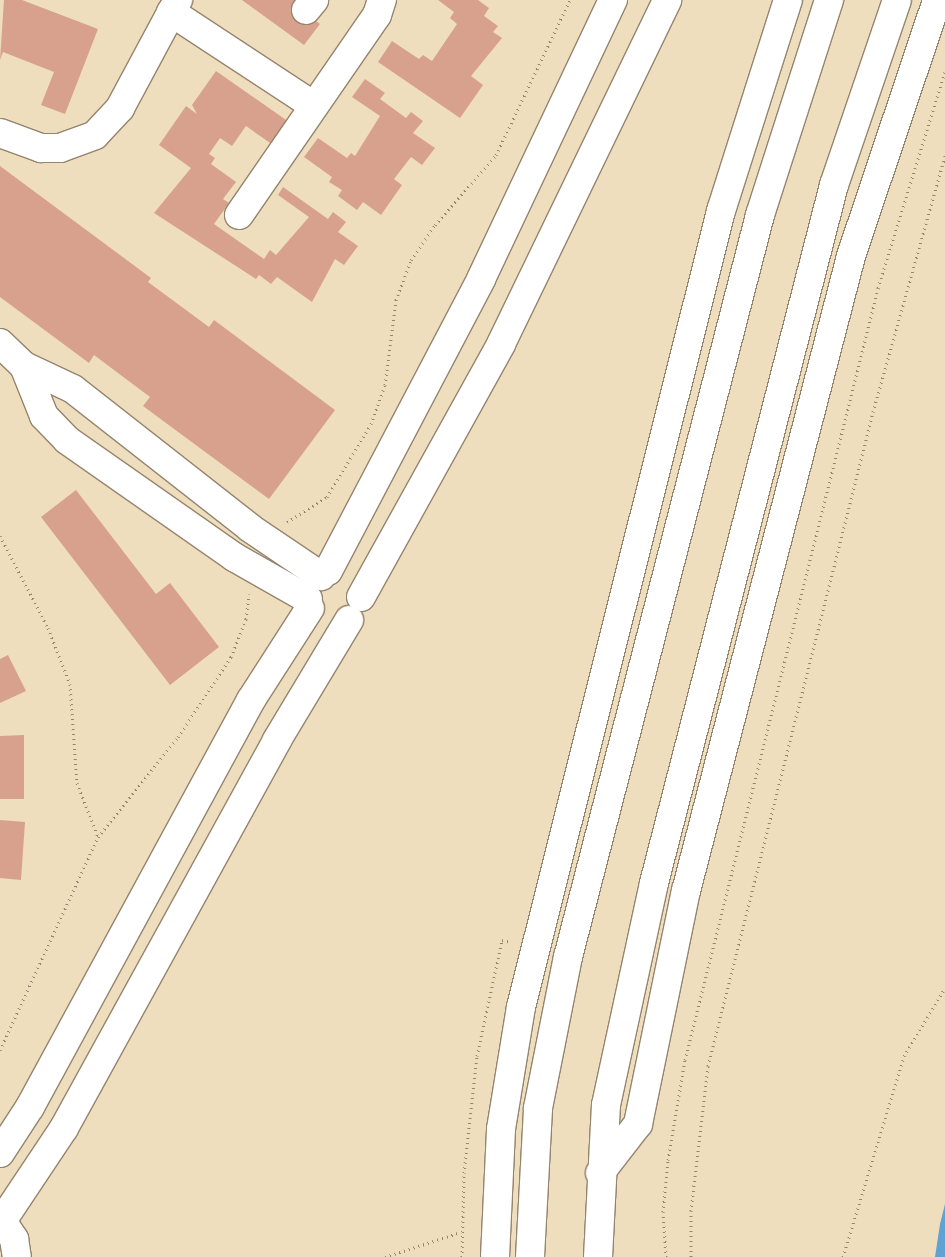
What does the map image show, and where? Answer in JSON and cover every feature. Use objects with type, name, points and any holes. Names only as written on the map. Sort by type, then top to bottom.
[{"type":"street","points":[[239,215],[377,15],[382,0]]},
{"type":"street","points":[[0,1153],[30,1107],[251,700],[317,588],[481,279],[613,0]]},
{"type":"street","points":[[16,1257],[14,1239],[1,1222],[64,1128],[277,740],[355,609],[501,344],[667,0]]},
{"type":"street","points":[[495,1257],[502,1120],[536,948],[592,711],[724,202],[788,0]]},
{"type":"street","points":[[530,1257],[538,1108],[568,957],[760,215],[829,0]]},
{"type":"street","points":[[598,1257],[600,1174],[617,1040],[659,863],[834,185],[898,0]]},
{"type":"street","points":[[600,1174],[638,1124],[686,891],[851,256],[936,0]]},
{"type":"street","points":[[0,133],[41,148],[60,148],[95,135],[120,108],[174,6],[314,106]]},
{"type":"street","points":[[0,343],[24,366],[73,389],[258,534],[317,588],[322,621],[355,609]]},
{"type":"street","points":[[24,366],[44,416],[67,440],[234,557],[317,588],[355,580],[355,609]]},
{"type":"street","points":[[592,711],[629,720]]},
{"type":"street","points":[[536,948],[568,957]]},
{"type":"path","points":[[666,1257],[663,1212],[668,1160],[685,1060],[878,288],[945,71]]},
{"type":"path","points":[[691,1257],[696,1157],[710,1056],[873,412],[945,155]]},
{"type":"path","points":[[0,536],[41,613],[70,684],[77,783],[98,837]]},
{"type":"path","points":[[462,1257],[461,1232],[476,1066],[502,940],[536,948]]},
{"type":"path","points":[[843,1257],[904,1056],[945,988]]},
{"type":"path","points":[[385,1257],[461,1232]]},
{"type":"water","points":[[945,1204],[945,1257],[935,1257],[940,1224]]},
{"type":"building","points":[[4,0],[22,0],[98,29],[65,114],[41,105],[54,72],[3,52],[0,60]]},
{"type":"building","points":[[242,0],[296,0],[293,4],[320,24],[304,45]]},
{"type":"building","points":[[438,0],[478,0],[489,8],[484,16],[498,26],[493,32],[502,38],[471,76],[483,85],[460,118],[378,62],[392,41],[419,59],[423,55],[432,61],[457,24],[450,18],[454,12]]},
{"type":"building","points":[[216,71],[289,122],[273,145],[246,126],[232,146],[220,138],[209,154],[215,158],[211,164],[236,182],[223,199],[229,203],[214,224],[264,259],[270,250],[276,255],[309,217],[278,195],[283,187],[328,219],[333,212],[346,222],[338,232],[358,246],[344,265],[335,259],[312,302],[277,277],[271,284],[259,275],[256,279],[154,213],[191,168],[159,145],[186,106],[197,114],[192,105]]},
{"type":"building","points":[[365,79],[385,93],[380,99],[406,118],[411,112],[423,121],[413,133],[435,148],[422,165],[411,157],[394,179],[402,185],[381,215],[363,202],[357,210],[338,196],[342,190],[329,182],[332,177],[304,157],[318,138],[347,158],[351,153],[355,156],[380,116],[352,97]]},
{"type":"building","points":[[0,166],[151,278],[148,282],[209,327],[214,320],[335,410],[269,499],[143,406],[150,397],[94,355],[89,363],[0,297]]},
{"type":"building","points":[[76,490],[156,594],[170,583],[219,647],[170,685],[41,517]]},
{"type":"building","points":[[8,655],[26,691],[0,703],[0,659]]},
{"type":"building","points":[[24,735],[24,799],[0,799],[0,736]]},
{"type":"building","points":[[0,820],[25,822],[21,880],[0,878]]}]
